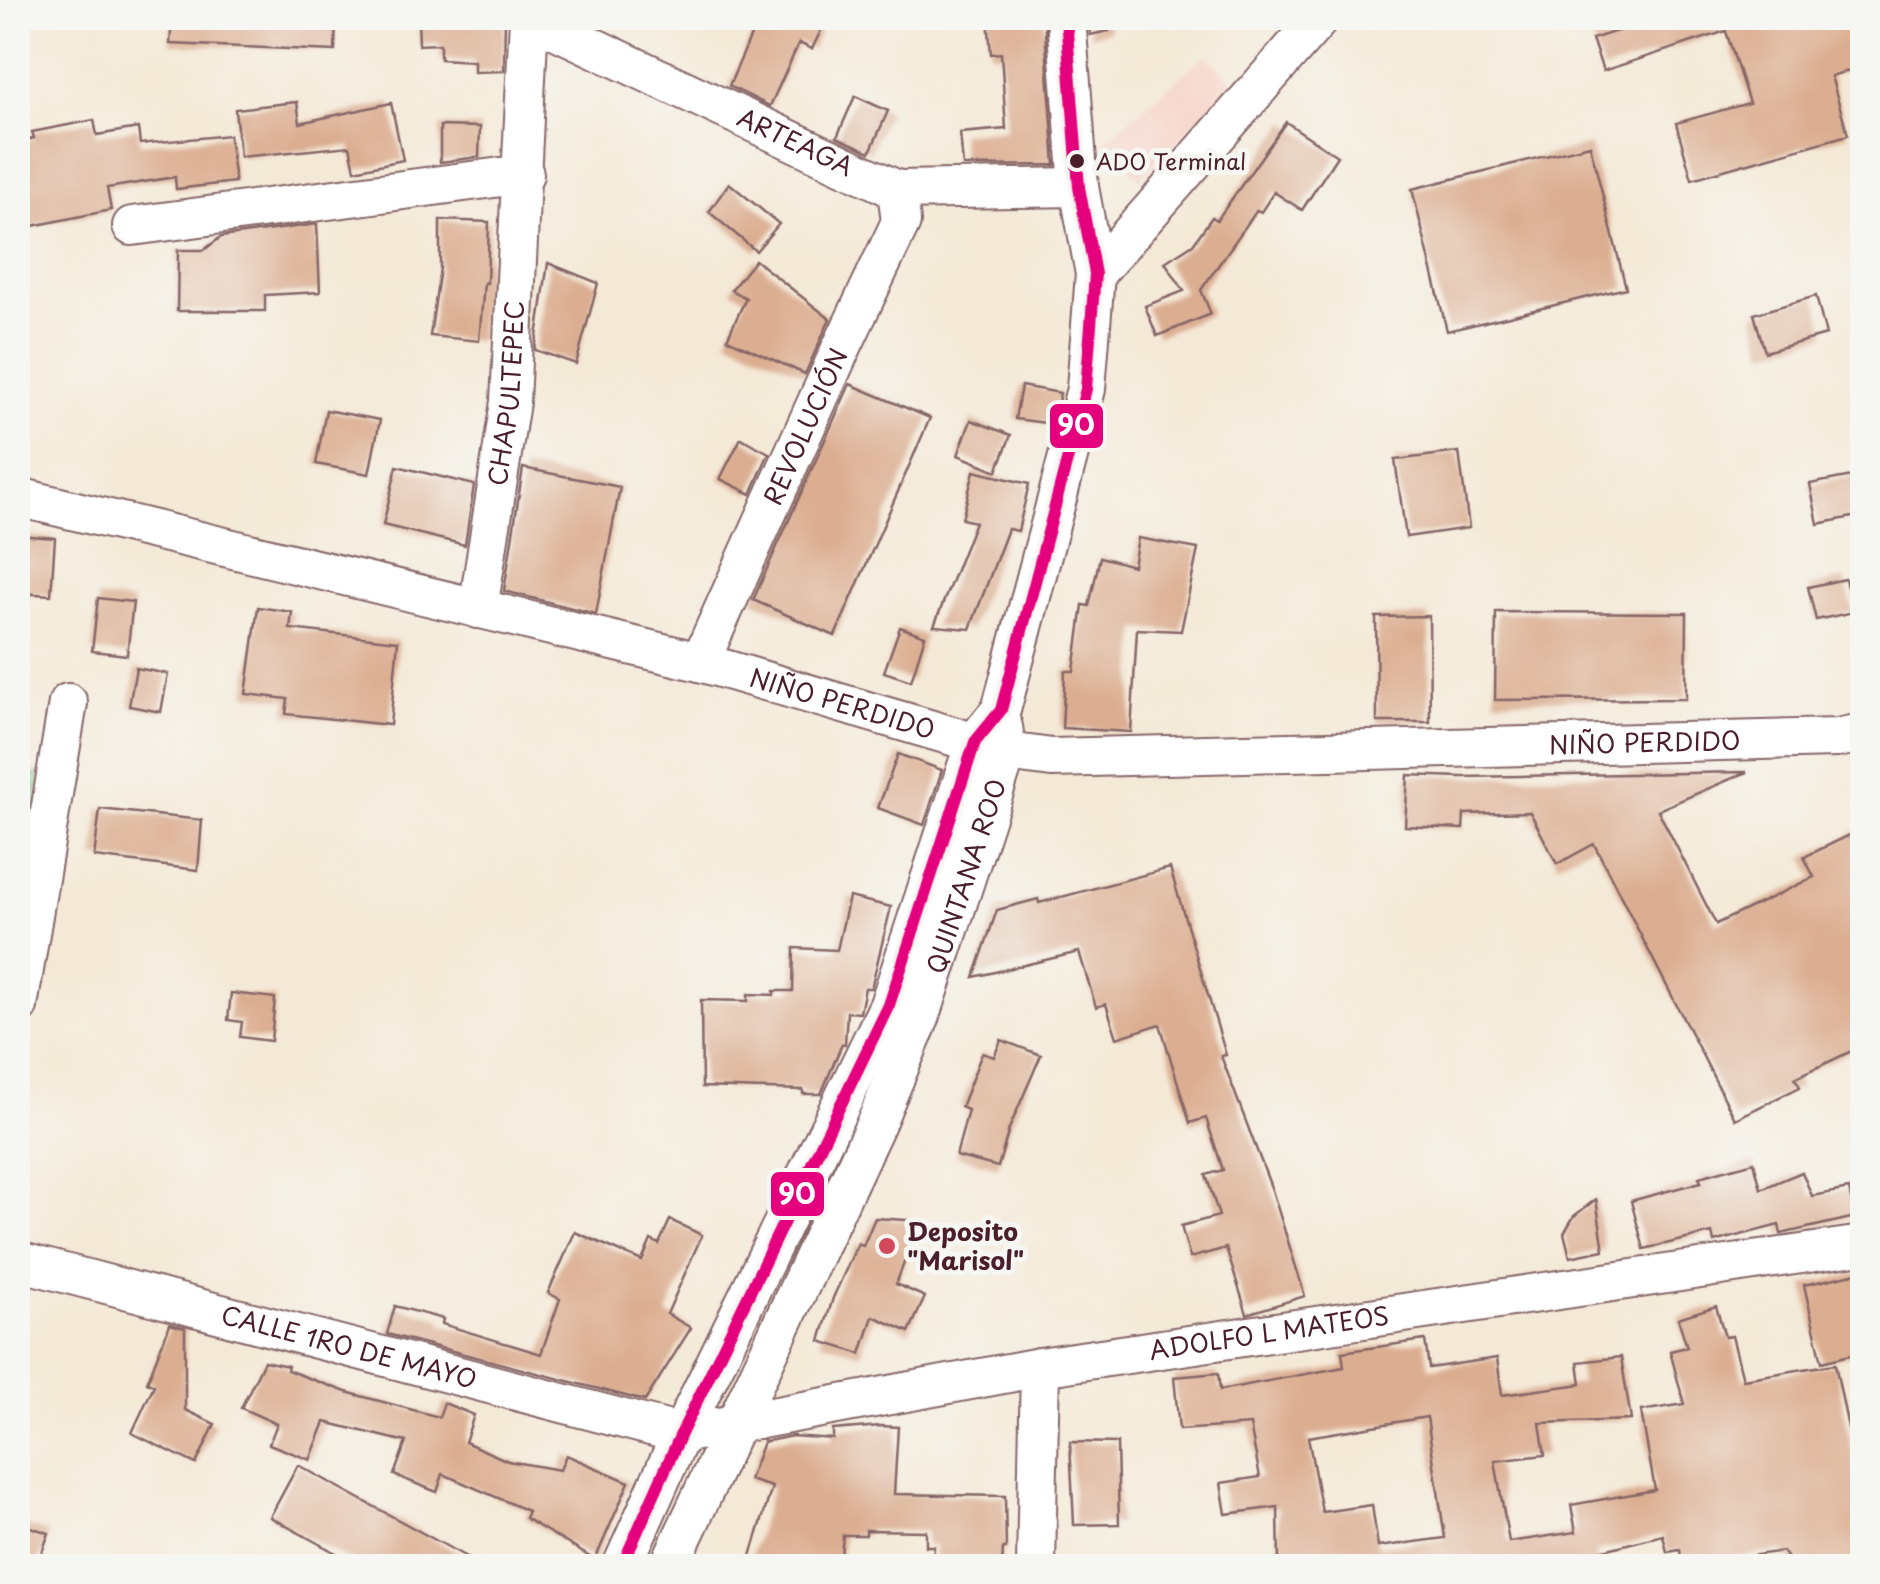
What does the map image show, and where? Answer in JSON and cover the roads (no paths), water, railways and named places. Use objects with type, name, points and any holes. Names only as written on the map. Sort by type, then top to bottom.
[{"type":"street","name":"CHAPULTEPEC","points":[[478,609],[510,402],[530,18]]},
{"type":"street","name":"ARTEAGA","points":[[530,18],[896,190],[1079,187]]},
{"type":"street","points":[[1066,18],[1079,187],[1095,274]]},
{"type":"street","points":[[1095,274],[1320,18]]},
{"type":"street","points":[[132,226],[524,174]]},
{"type":"street","name":"REVOLUCIÓN","points":[[700,662],[901,222],[896,190]]},
{"type":"street","name":"QUINTANA ROO","points":[[669,1566],[920,1018],[940,904],[991,747],[1086,389],[1095,274]]},
{"type":"street","name":"NIÑO PERDIDO","points":[[18,498],[700,662],[991,747],[1052,758],[1837,738],[1862,733]]},
{"type":"street","points":[[18,1006],[68,704]]},
{"type":"street","name":"QUINTANA ROO","points":[[622,1566],[681,1434],[940,904]]},
{"type":"street","name":"ADOLFO L MATEOS","points":[[681,1434],[1040,1368],[1862,1245]]},
{"type":"street","name":"CALLE 1RO DE MAYO","points":[[18,1260],[681,1434]]},
{"type":"street","points":[[1036,1566],[1040,1368]]},
{"type":"place","name":"ADO Terminal","points":[[1077,161]]},
{"type":"place","name":"Deposito \"Marisol\"","points":[[887,1246]]}]
